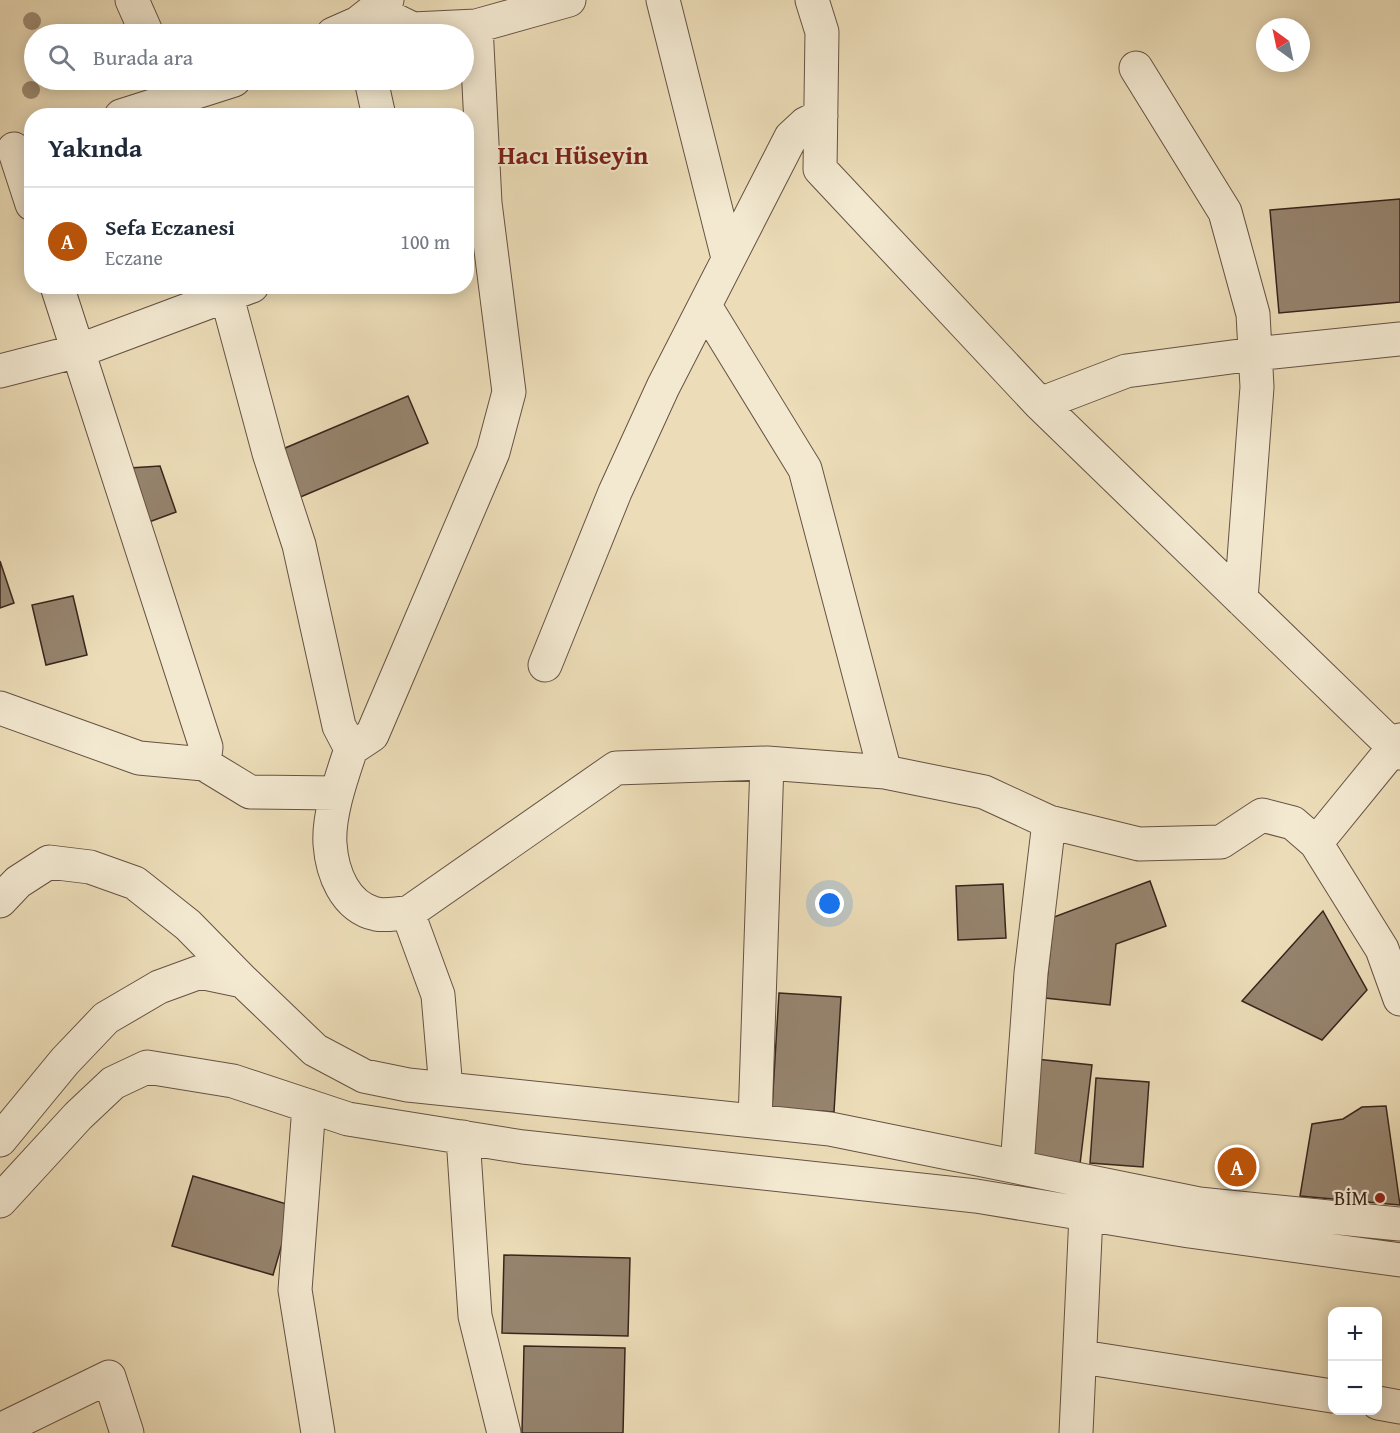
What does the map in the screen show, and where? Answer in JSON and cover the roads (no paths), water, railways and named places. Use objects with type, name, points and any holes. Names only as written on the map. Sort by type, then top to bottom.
[{"type":"street","points":[[132,0],[143,24]]},
{"type":"street","points":[[569,0],[476,26],[485,203],[509,392],[493,452],[372,735],[351,748],[337,793],[330,844],[341,886],[348,899],[360,908],[376,914],[408,913],[616,768],[767,763],[885,772],[984,792],[1049,822],[1139,844],[1221,842],[1262,815],[1293,823],[1316,843],[1382,949],[1400,999]]},
{"type":"street","points":[[663,0],[728,258]]},
{"type":"street","points":[[813,0],[822,32],[820,169],[1040,404],[1398,747],[1316,843]]},
{"type":"street","points":[[363,20],[385,24]]},
{"type":"street","points":[[1136,68],[1225,212],[1253,314],[1257,387],[1241,599]]},
{"type":"street","points":[[136,108],[170,90]]},
{"type":"street","points":[[373,90],[377,108]]},
{"type":"street","points":[[545,665],[615,492],[663,387],[790,136],[805,124],[821,116]]},
{"type":"street","points":[[15,148],[24,178]]},
{"type":"street","points":[[60,294],[206,747],[204,764]]},
{"type":"street","points":[[0,371],[78,351],[234,294]]},
{"type":"street","points":[[239,294],[269,453],[299,545],[339,726],[351,748]]},
{"type":"street","points":[[705,306],[805,469],[885,772]]},
{"type":"street","points":[[1040,404],[1126,371],[1254,354],[1400,339]]},
{"type":"street","points":[[0,708],[139,758],[204,764],[250,792],[337,793]]},
{"type":"street","points":[[754,1121],[767,763]]},
{"type":"street","points":[[1017,1167],[1031,973],[1049,822]]},
{"type":"street","points":[[0,901],[18,882],[49,862],[90,867],[135,883],[188,925],[315,1050],[364,1076],[446,1089],[830,1129],[1199,1204],[1400,1224]]},
{"type":"street","points":[[408,913],[438,995],[446,1089]]},
{"type":"street","points":[[0,1140],[65,1061],[106,1018],[159,987],[200,972],[243,981]]},
{"type":"street","points":[[0,1201],[78,1116],[113,1083],[147,1067],[233,1081],[348,1119],[463,1137],[523,1146],[976,1196],[1086,1215],[1400,1260]]},
{"type":"street","points":[[309,1106],[295,1290],[318,1433]]},
{"type":"street","points":[[463,1137],[475,1316],[504,1433]]},
{"type":"street","points":[[1076,1433],[1082,1357],[1086,1215]]},
{"type":"street","points":[[1082,1357],[1328,1395]]},
{"type":"street","points":[[0,1430],[109,1377],[127,1433]]},
{"type":"street","points":[[1382,1404],[1400,1407]]},
{"type":"place","name":"Sefa Eczanesi","points":[[1237,1167]]},
{"type":"place","name":"BİM","points":[[1380,1198]]},
{"type":"district","name":"Hacı Hüseyin","points":[[573,155]]}]
